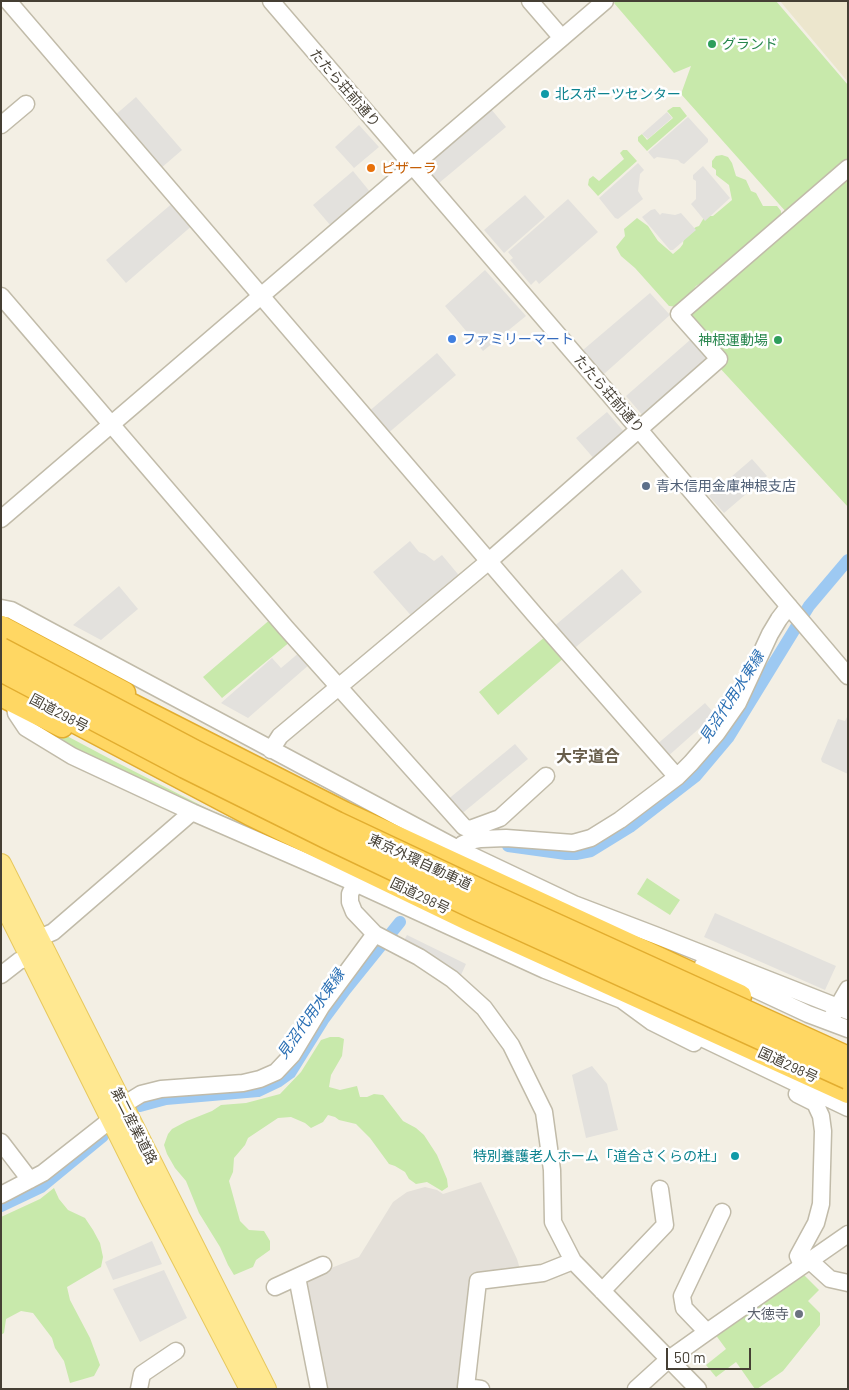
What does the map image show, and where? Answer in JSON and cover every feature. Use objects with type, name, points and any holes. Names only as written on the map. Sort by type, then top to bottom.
[{"type":"highway","points":[[1,627],[128,695],[269,775]]},
{"type":"highway","points":[[1,637],[344,813],[848,1046]]},
{"type":"highway","name":"東京外環自動車道","points":[[1,650],[194,751],[338,823],[488,894],[848,1058]]},
{"type":"highway","name":"東京外環自動車道","points":[[1,670],[185,767],[354,851],[496,918],[834,1091]]},
{"type":"highway","name":"国道298号","points":[[1,681],[179,778],[250,814],[472,921],[834,1091]]},
{"type":"highway","points":[[8,698],[178,784],[250,814]]},
{"type":"main road","name":"第二産業道路","points":[[1,864],[35,947],[118,1111],[149,1195],[250,1389]]},
{"type":"main road","name":"第二産業道路","points":[[1,898],[35,947]]},
{"type":"main road","name":"第二産業道路","points":[[118,1111],[154,1164],[266,1389]]},
{"type":"main road","points":[[154,1164],[182,1202],[281,1389]]},
{"type":"main road","points":[[149,1195],[155,1220],[178,1273],[237,1389]]},
{"type":"street","points":[[8,1],[677,777]]},
{"type":"street","name":"たたら荘前通り","points":[[271,1],[639,429],[848,676]]},
{"type":"street","points":[[530,1],[562,38]]},
{"type":"street","points":[[1,519],[605,1]]},
{"type":"street","points":[[1,125],[26,104]]},
{"type":"street","points":[[271,750],[280,736],[489,561],[719,359],[679,314],[848,168]]},
{"type":"street","points":[[1,296],[286,628],[340,686],[464,827],[470,829],[500,818],[546,776]]},
{"type":"street","points":[[1,608],[11,610],[271,750],[379,814],[458,849],[808,1014],[848,1029]]},
{"type":"street","points":[[458,849],[463,844],[481,839],[506,838],[573,843],[591,838],[620,820],[677,777],[691,764],[717,733],[738,703],[770,634],[779,619],[792,608]]},
{"type":"street","points":[[8,698],[22,723],[34,734],[72,756],[192,812],[358,876],[545,970],[622,1000],[848,1108]]},
{"type":"street","points":[[1,975],[54,932],[192,812]]},
{"type":"street","points":[[358,876],[350,894],[350,902],[354,912],[375,934],[419,957],[452,978],[484,1008],[511,1046],[544,1112],[552,1170],[553,1222],[573,1261],[698,1389]]},
{"type":"street","points":[[574,904],[655,934],[839,1011],[848,989]]},
{"type":"street","points":[[1,1195],[43,1173],[69,1154],[118,1111],[141,1094],[161,1089],[243,1083],[260,1079],[276,1072],[292,1055],[321,1007],[375,934]]},
{"type":"street","points":[[622,1000],[652,1022],[834,1091],[821,1116],[824,1130],[821,1204],[816,1222],[798,1256],[830,1279],[848,1283]]},
{"type":"street","points":[[1,1142],[30,1180]]},
{"type":"street","points":[[602,1291],[665,1226],[660,1189]]},
{"type":"street","points":[[707,1332],[684,1308],[682,1296],[722,1212]]},
{"type":"street","points":[[636,1389],[670,1359],[848,1234]]},
{"type":"street","points":[[481,1389],[466,1387],[478,1280],[543,1274],[573,1261]]},
{"type":"street","points":[[275,1287],[323,1265]]},
{"type":"street","points":[[297,1277],[319,1389]]},
{"type":"street","points":[[139,1389],[142,1374],[176,1351]]},
{"type":"shaded area","points":[[780,1],[848,1],[848,82]]},
{"type":"shaded area","points":[[136,97],[182,150],[160,169],[114,116]]},
{"type":"shaded area","points":[[491,109],[506,127],[439,183],[431,173],[430,161]]},
{"type":"shaded area","points":[[667,112],[672,118],[648,139],[642,134]]},
{"type":"shaded area","points":[[688,117],[708,139],[708,142],[684,164],[678,160],[657,157],[654,159],[648,152]]},
{"type":"shaded area","points":[[359,125],[379,147],[354,168],[335,147]]},
{"type":"shaded area","points":[[638,163],[644,170],[640,174],[638,191],[643,199],[618,219],[615,218],[599,198]]},
{"type":"shaded area","points":[[703,166],[730,198],[705,221],[691,204],[696,199],[696,181],[693,179],[693,175]]},
{"type":"shaded area","points":[[353,171],[371,193],[331,226],[313,205]]},
{"type":"shaded area","points":[[525,195],[545,217],[504,253],[484,230]]},
{"type":"shaded area","points":[[568,199],[598,232],[539,284],[536,280],[531,285],[510,260],[513,258],[508,252]]},
{"type":"shaded area","points":[[175,201],[194,224],[126,283],[106,260]]},
{"type":"shaded area","points":[[655,209],[660,215],[662,213],[675,215],[681,213],[696,230],[673,250],[670,250],[642,217]]},
{"type":"shaded area","points":[[485,270],[526,316],[483,351],[445,306]]},
{"type":"shaded area","points":[[650,293],[670,315],[604,374],[583,350]]},
{"type":"shaded area","points":[[690,340],[709,361],[644,417],[626,396]]},
{"type":"shaded area","points":[[437,353],[456,375],[386,435],[367,413]]},
{"type":"shaded area","points":[[607,412],[626,434],[596,461],[576,438]]},
{"type":"shaded area","points":[[752,459],[767,476],[724,513],[709,496]]},
{"type":"shaded area","points":[[410,541],[419,552],[434,561],[442,555],[462,579],[414,619],[373,572]]},
{"type":"shaded area","points":[[622,569],[642,592],[571,651],[552,628]]},
{"type":"shaded area","points":[[119,586],[138,609],[101,640],[73,625]]},
{"type":"shaded area","points":[[300,652],[310,664],[248,718],[221,703],[272,658],[281,668]]},
{"type":"shaded area","points":[[705,703],[713,712],[703,725],[666,758],[655,746]]},
{"type":"shaded area","points":[[848,715],[848,774],[822,762],[821,759],[838,719],[845,721]]},
{"type":"shaded area","points":[[515,744],[528,759],[459,816],[446,801]]},
{"type":"shaded area","points":[[715,913],[836,966],[825,990],[704,937]]},
{"type":"shaded area","points":[[407,935],[466,964],[461,975],[402,944]]},
{"type":"shaded area","points":[[592,1066],[607,1084],[618,1130],[586,1138],[572,1075]]},
{"type":"shaded area","points":[[481,1182],[520,1269],[475,1273],[472,1275],[463,1389],[323,1389],[301,1280],[359,1257],[393,1202],[407,1192],[425,1187],[437,1190],[443,1194]]},
{"type":"shaded area","points":[[152,1241],[162,1264],[113,1280],[105,1262]]},
{"type":"shaded area","points":[[164,1270],[187,1318],[140,1342],[113,1289]]},
{"type":"green space","points":[[616,1],[776,1],[848,85],[848,161],[787,213],[681,94],[691,66],[674,73],[614,3]]},
{"type":"green space","points":[[673,107],[680,107],[687,116],[647,151],[638,141],[638,137],[642,134],[647,140],[673,118],[667,111]]},
{"type":"green space","points":[[623,150],[627,150],[637,161],[598,196],[588,185],[589,179],[593,176],[599,181],[624,159],[620,153]]},
{"type":"green space","points":[[716,156],[728,157],[736,176],[746,180],[751,191],[756,193],[763,206],[777,206],[781,211],[781,219],[710,278],[696,286],[680,307],[669,306],[635,268],[621,256],[616,247],[625,236],[624,229],[637,218],[648,226],[658,241],[673,254],[680,248],[683,244],[684,235],[699,226],[705,216],[713,216],[732,200],[729,185],[716,175],[716,170],[712,167],[712,161]]},
{"type":"green space","name":"神根運動場","points":[[848,177],[848,507],[718,366],[692,320],[692,311]]},
{"type":"green space","points":[[272,618],[291,641],[222,698],[203,677]]},
{"type":"green space","points":[[546,636],[565,657],[498,715],[479,692]]},
{"type":"green space","points":[[35,719],[210,810],[326,857],[327,866],[41,732]]},
{"type":"green space","points":[[647,878],[680,900],[670,915],[637,894]]},
{"type":"green space","points":[[330,1037],[344,1039],[342,1056],[331,1075],[329,1087],[340,1090],[357,1086],[360,1097],[374,1094],[383,1095],[403,1121],[424,1135],[437,1155],[447,1179],[448,1187],[442,1191],[427,1182],[416,1184],[409,1179],[405,1172],[389,1164],[370,1138],[356,1124],[328,1115],[323,1122],[311,1128],[291,1117],[278,1118],[248,1138],[245,1145],[234,1158],[233,1172],[229,1181],[240,1221],[249,1230],[264,1231],[270,1241],[270,1250],[256,1260],[253,1267],[234,1275],[220,1247],[199,1213],[186,1181],[175,1168],[167,1154],[164,1145],[168,1134],[172,1129],[221,1105],[246,1103],[280,1094],[301,1072],[321,1040]]},
{"type":"green space","points":[[54,1188],[59,1199],[68,1210],[85,1218],[100,1243],[103,1257],[101,1267],[67,1287],[70,1300],[90,1338],[100,1365],[94,1376],[70,1383],[64,1361],[55,1348],[52,1338],[33,1313],[21,1311],[6,1319],[4,1333],[1,1335],[1,1217],[40,1199]]},
{"type":"green space","name":"大徳寺","points":[[803,1274],[819,1290],[808,1301],[820,1313],[820,1325],[783,1371],[757,1389],[755,1389],[736,1362],[716,1377],[706,1365],[726,1349],[715,1334]]},
{"type":"waterway","name":"見沼代用水東縁","points":[[508,846],[566,854],[591,851],[630,827],[696,776],[728,738],[809,606],[848,560]]},
{"type":"waterway","name":"見沼代用水東縁","points":[[140,1106],[166,1099],[258,1091],[279,1081],[290,1073],[323,1020],[400,922]]},
{"type":"waterway","name":"見沼代用水東縁","points":[[1,1206],[41,1187],[103,1136]]},
{"type":"place","name":"グランド","points":[[712,44]]},
{"type":"place","name":"北スポーツセンター","points":[[545,94]]},
{"type":"place","name":"ピザーラ","points":[[371,168]]},
{"type":"place","name":"ファミリーマート","points":[[452,339]]},
{"type":"place","name":"神根運動場","points":[[778,340]]},
{"type":"place","name":"青木信用金庫神根支店","points":[[646,486]]},
{"type":"place","name":"特別養護老人ホーム「道合さくらの杜」","points":[[735,1156]]},
{"type":"place","name":"大徳寺","points":[[799,1314]]},
{"type":"district","name":"大字道合","points":[[588,757]]}]
